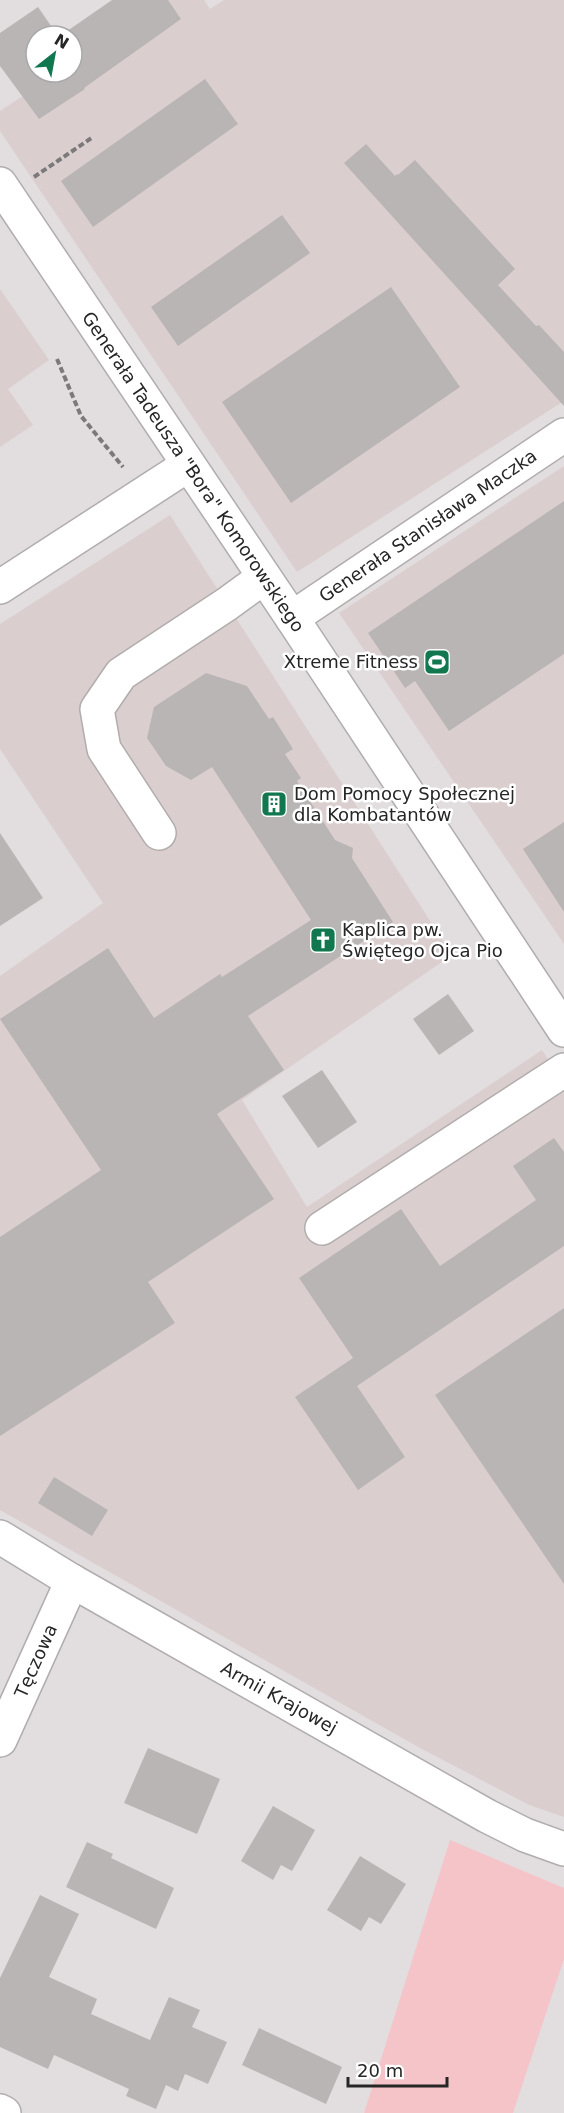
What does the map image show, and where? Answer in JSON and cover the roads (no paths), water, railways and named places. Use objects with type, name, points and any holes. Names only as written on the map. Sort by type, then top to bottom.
[{"type":"street","name":"Generała Tadeusza \"Bora\" Komorowskiego","points":[[13,184],[188,465],[292,618],[564,1030]]},
{"type":"street","name":"Generała Stanisława Maczka","points":[[292,618],[564,435]]},
{"type":"street","points":[[0,587],[188,465]]},
{"type":"street","points":[[159,833],[105,749],[98,709],[122,674],[264,577]]},
{"type":"street","points":[[322,1228],[564,1070]]},
{"type":"street","name":"Armii Krajowej","points":[[0,1537],[72,1581],[487,1816],[525,1835],[564,1849]]},
{"type":"street","name":"Tęczowa","points":[[0,1740],[72,1581]]},
{"type":"street","points":[[0,2111],[4,2113]]},
{"type":"place","name":"Xtreme Fitness","points":[[437,662]]},
{"type":"place","name":"Dom Pomocy Społecznej dla Kombatantów","points":[[274,804]]},
{"type":"place","name":"Kaplica pw. Świętego Ojca Pio","points":[[323,940]]}]
